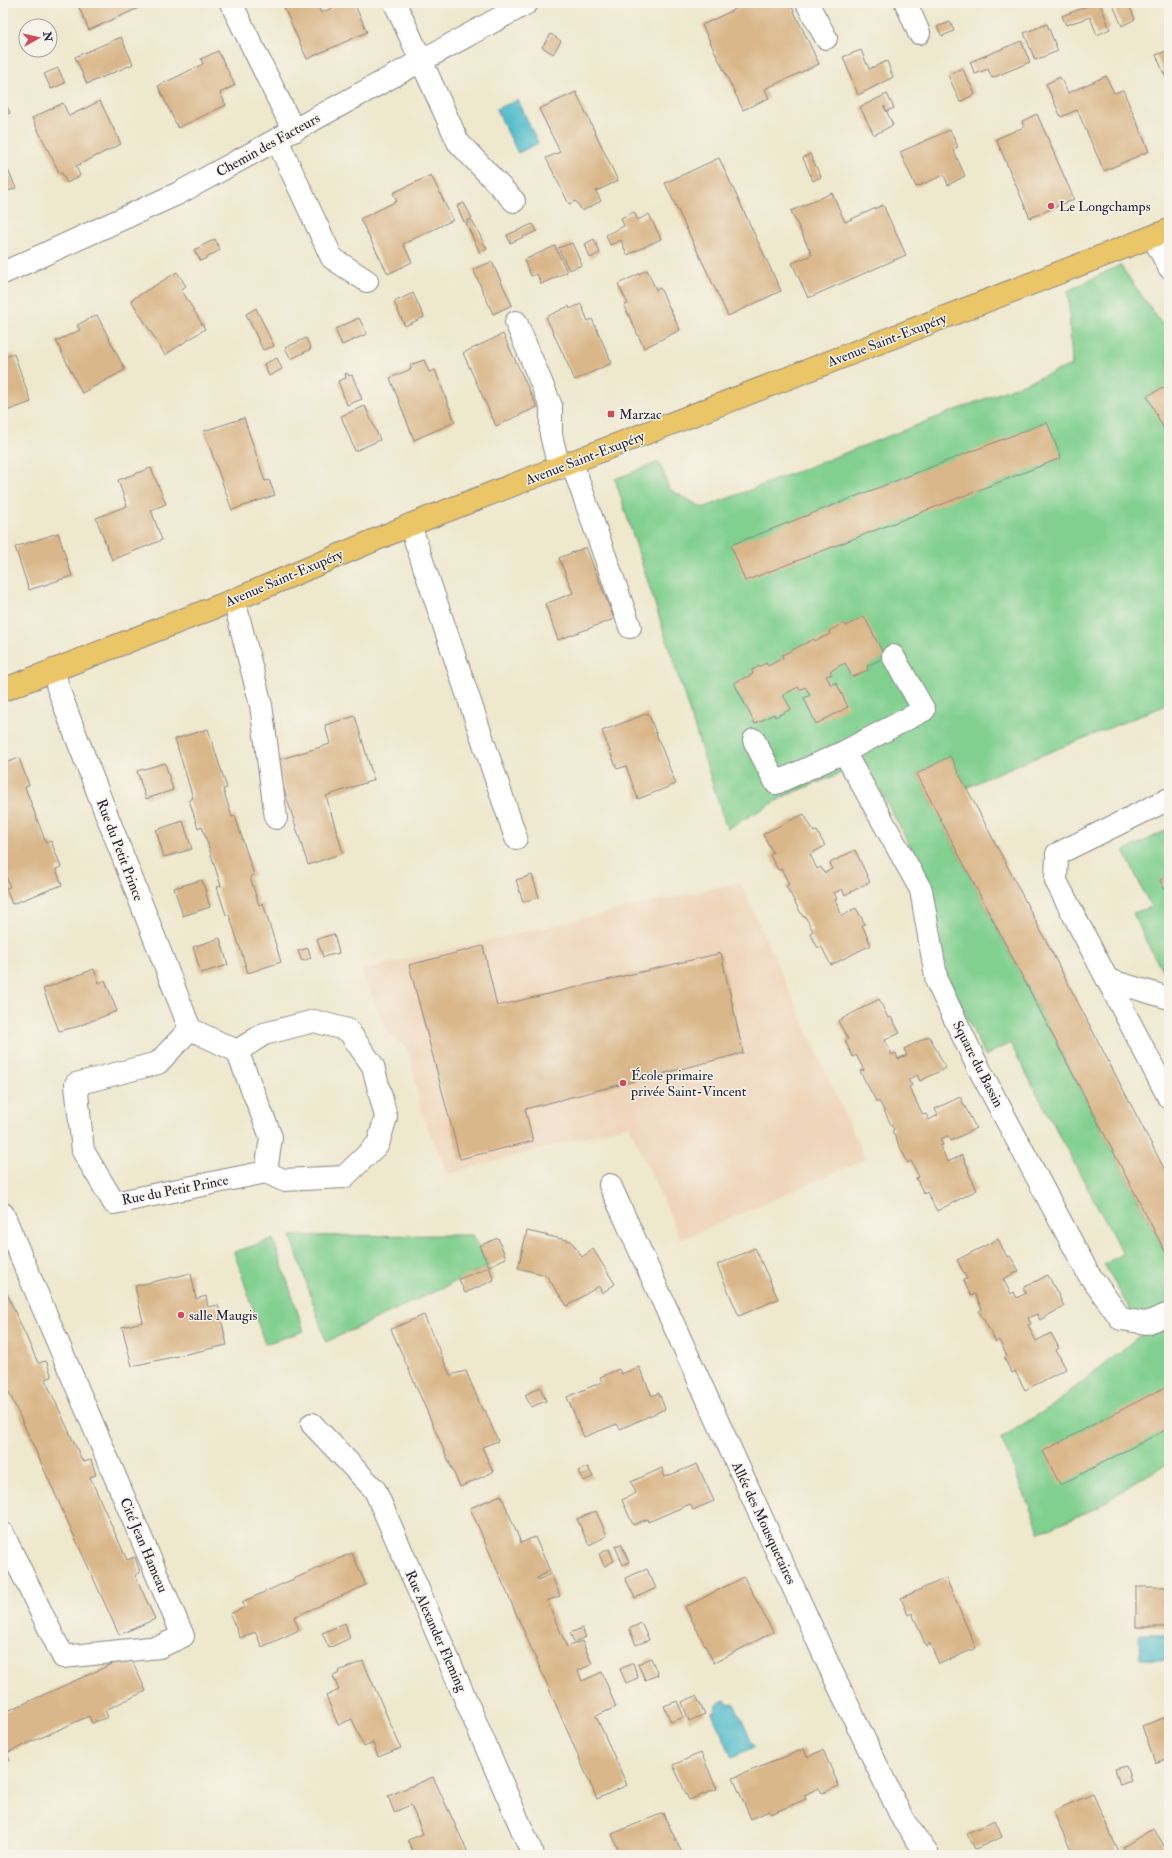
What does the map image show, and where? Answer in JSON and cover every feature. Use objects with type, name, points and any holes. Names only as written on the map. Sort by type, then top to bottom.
[{"type":"main road","name":"Avenue Saint-Exupéry","points":[[3,690],[234,600],[410,526],[1161,233]]},
{"type":"street","points":[[231,3],[285,135],[332,258],[368,281]]},
{"type":"street","points":[[395,3],[458,142],[514,201]]},
{"type":"street","name":"Chemin des Facteurs","points":[[3,273],[179,194],[527,3]]},
{"type":"street","points":[[807,3],[826,38]]},
{"type":"street","points":[[906,3],[919,33]]},
{"type":"street","points":[[1161,233],[1169,267]]},
{"type":"street","points":[[516,322],[551,406],[551,435],[566,465],[630,627]]},
{"type":"street","points":[[410,526],[516,838]]},
{"type":"street","points":[[234,600],[261,705],[276,818]]},
{"type":"street","points":[[754,740],[776,783],[844,752],[924,710],[893,656]]},
{"type":"street","name":"Rue du Petit Prince","points":[[54,670],[58,688],[190,1029],[158,1063],[76,1084],[83,1151],[114,1203],[266,1172]]},
{"type":"street","name":"Square du Bassin","points":[[844,752],[921,890],[937,982],[975,1061],[1088,1273],[1120,1319],[1146,1323],[1169,1314]]},
{"type":"street","points":[[1169,799],[1057,854],[1056,881],[1169,1098]]},
{"type":"street","points":[[1108,980],[1169,998]]},
{"type":"street","points":[[190,1029],[237,1051],[271,1137],[266,1172],[283,1180],[344,1177],[378,1144],[386,1117],[373,1066],[348,1030],[314,1021],[264,1034],[237,1051]]},
{"type":"street","name":"Allée des Mousquetaires","points":[[610,1185],[835,1677],[903,1820],[928,1855]]},
{"type":"street","name":"Cité Jean Hameau","points":[[3,1214],[183,1636],[159,1647],[63,1658],[3,1534]]},
{"type":"street","name":"Rue Alexander Fleming","points":[[312,1424],[375,1490],[533,1855]]},
{"type":"shaded area","name":"École primaire privée Saint-Vincent","points":[[740,882],[865,1159],[681,1240],[629,1125],[448,1174],[422,1115],[409,1051],[387,1031],[361,970]]},
{"type":"green space","points":[[1120,265],[1169,334],[1169,704],[995,774],[966,788],[950,757],[917,774],[1169,1259],[1169,1463],[1130,1485],[1099,1507],[1040,1532],[1001,1438],[1052,1406],[1143,1333],[1104,1264],[1123,1254],[1010,1043],[985,1056],[947,975],[933,890],[866,763],[787,795],[727,829],[615,479],[659,462],[669,489],[703,508],[1072,365],[1068,291]]},
{"type":"green space","points":[[1169,829],[1169,974],[1164,973],[1151,951],[1133,913],[1151,907],[1124,851]]},
{"type":"green space","points":[[472,1235],[489,1266],[326,1342],[291,1236]]},
{"type":"green space","points":[[273,1239],[304,1331],[265,1344],[234,1252]]},
{"type":"water","points":[[518,100],[538,143],[518,153],[496,109]]},
{"type":"water","points":[[1139,1635],[1169,1635],[1169,1660],[1140,1659]]},
{"type":"water","points":[[724,1701],[730,1705],[734,1703],[754,1747],[732,1757],[712,1713],[716,1711],[717,1705]]},
{"type":"building","points":[[77,3],[139,3],[141,7],[89,30]]},
{"type":"building","points":[[282,3],[317,3],[321,13],[343,3],[354,3],[367,32],[307,59]]},
{"type":"building","points":[[748,3],[790,3],[819,64],[765,89],[769,98],[743,110],[702,25]]},
{"type":"building","points":[[1095,3],[1100,3],[1110,29],[1097,35],[1090,17],[1066,25],[1062,16]]},
{"type":"building","points":[[1112,3],[1128,3],[1135,19],[1122,26]]},
{"type":"building","points":[[950,22],[954,31],[942,36],[937,27]]},
{"type":"building","points":[[1047,24],[1058,51],[1035,60],[1024,33]]},
{"type":"building","points":[[551,34],[561,41],[553,54],[542,47]]},
{"type":"building","points":[[121,37],[133,64],[87,84],[75,57]]},
{"type":"building","points":[[1021,41],[1030,62],[992,78],[988,69],[975,74],[970,62]]},
{"type":"building","points":[[861,50],[869,69],[887,61],[893,77],[858,95],[843,57]]},
{"type":"building","points":[[1169,50],[1169,85],[1156,55]]},
{"type":"building","points":[[218,51],[235,85],[220,93],[226,105],[178,128],[158,86],[203,64],[201,59]]},
{"type":"building","points":[[58,68],[65,83],[51,89],[44,74]]},
{"type":"building","points":[[962,68],[975,94],[960,102],[948,75]]},
{"type":"building","points":[[1106,76],[1114,93],[1123,90],[1149,151],[1104,171],[1077,110],[1061,117],[1046,84],[1060,77],[1068,93]]},
{"type":"building","points":[[576,92],[618,181],[596,191],[601,201],[582,211],[576,201],[569,204],[546,158],[560,152],[539,109]]},
{"type":"building","points":[[887,94],[894,108],[887,111],[884,106],[893,125],[874,135],[860,107]]},
{"type":"building","points":[[3,99],[10,113],[3,116]]},
{"type":"building","points":[[100,101],[121,144],[76,166],[80,176],[67,183],[62,173],[60,174],[32,118],[63,103],[69,116]]},
{"type":"building","points":[[1037,114],[1074,199],[1030,218],[996,139],[1024,127],[1022,121]]},
{"type":"building","points":[[950,130],[958,147],[953,149],[965,176],[948,185],[944,175],[916,187],[900,152]]},
{"type":"building","points":[[810,154],[821,177],[813,181],[803,158]]},
{"type":"building","points":[[719,158],[781,291],[728,316],[665,183]]},
{"type":"building","points":[[3,159],[16,188],[3,193]]},
{"type":"building","points":[[431,175],[453,220],[403,244],[412,262],[388,274],[360,219],[397,201],[393,193]]},
{"type":"building","points":[[832,193],[845,222],[883,205],[906,255],[808,298],[792,263],[812,255],[791,211]]},
{"type":"building","points":[[464,203],[472,218],[464,222],[457,206]]},
{"type":"building","points":[[634,212],[638,220],[649,214],[661,239],[627,255],[621,240],[610,245],[606,235],[624,226],[621,218]]},
{"type":"building","points":[[472,220],[487,249],[480,253],[466,223]]},
{"type":"building","points":[[533,224],[537,231],[510,243],[507,235]]},
{"type":"building","points":[[215,239],[220,250],[201,261],[194,250]]},
{"type":"building","points":[[594,239],[600,253],[590,258],[585,244]]},
{"type":"building","points":[[572,243],[582,265],[569,270],[558,248]]},
{"type":"building","points":[[555,246],[567,272],[541,284],[537,274],[531,276],[524,260]]},
{"type":"building","points":[[492,262],[512,305],[493,314],[473,269]]},
{"type":"building","points":[[647,270],[656,290],[660,288],[680,330],[644,348],[624,305],[628,304],[618,284]]},
{"type":"building","points":[[177,272],[186,286],[181,289],[205,329],[165,355],[131,300]]},
{"type":"building","points":[[413,293],[424,317],[405,326],[394,302]]},
{"type":"building","points":[[581,304],[588,321],[592,319],[612,363],[575,380],[546,317],[569,306],[570,309]]},
{"type":"building","points":[[256,308],[274,346],[263,350],[246,314]]},
{"type":"building","points":[[97,315],[125,370],[82,393],[56,341],[80,330],[77,325]]},
{"type":"building","points":[[359,318],[367,334],[342,345],[335,329]]},
{"type":"building","points":[[503,334],[537,407],[496,426],[463,353]]},
{"type":"building","points":[[306,338],[311,349],[291,359],[285,348]]},
{"type":"building","points":[[14,354],[31,402],[7,411],[3,400],[3,358]]},
{"type":"building","points":[[277,358],[282,369],[269,376],[264,364]]},
{"type":"building","points":[[424,360],[429,372],[435,370],[455,422],[414,440],[390,378],[411,369],[410,365]]},
{"type":"building","points":[[347,373],[349,376],[352,375],[362,399],[347,405],[338,381],[346,378],[345,374]]},
{"type":"building","points":[[1169,385],[1169,439],[1147,396]]},
{"type":"building","points":[[365,406],[380,440],[355,451],[341,416]]},
{"type":"building","points":[[244,418],[265,481],[269,480],[275,495],[232,510],[204,431]]},
{"type":"building","points":[[1047,422],[1061,458],[745,581],[731,545]]},
{"type":"building","points":[[151,468],[166,504],[151,510],[162,540],[112,560],[96,518],[127,506],[118,480]]},
{"type":"building","points":[[58,533],[72,576],[29,590],[15,547]]},
{"type":"building","points":[[586,547],[614,619],[558,640],[545,604],[573,593],[559,558]]},
{"type":"building","points":[[864,616],[885,657],[867,666],[868,670],[852,677],[845,663],[830,671],[832,674],[826,676],[831,685],[836,682],[848,707],[816,724],[804,698],[810,695],[805,687],[800,690],[798,687],[783,695],[791,709],[775,717],[774,714],[755,724],[734,683],[753,674],[752,670],[766,663],[768,666],[783,658],[782,655],[814,639],[815,641],[830,634],[829,631],[844,623],[846,626]]},
{"type":"building","points":[[648,713],[676,784],[638,799],[626,766],[617,769],[602,731]]},
{"type":"building","points":[[355,716],[374,780],[326,796],[343,853],[308,865],[275,761],[330,744],[325,725]]},
{"type":"building","points":[[208,729],[227,788],[223,789],[232,817],[235,816],[254,875],[250,877],[259,905],[263,903],[281,962],[248,973],[229,914],[226,915],[217,887],[221,886],[202,826],[198,828],[189,800],[193,798],[175,739]]},
{"type":"building","points":[[950,756],[1169,1178],[1169,1259],[917,774]]},
{"type":"building","points":[[19,758],[29,785],[25,787],[46,843],[51,841],[61,867],[56,869],[62,885],[12,904],[6,888],[10,887],[3,868],[3,764]]},
{"type":"building","points":[[165,763],[173,790],[146,799],[137,771]]},
{"type":"building","points":[[804,814],[814,832],[817,831],[825,846],[810,854],[817,869],[821,867],[824,873],[832,869],[830,863],[855,850],[870,882],[845,895],[842,889],[834,893],[837,899],[835,900],[842,916],[856,908],[865,924],[862,925],[871,945],[831,965],[821,946],[818,948],[810,933],[813,931],[805,916],[803,917],[786,886],[789,884],[781,869],[778,870],[770,855],[773,853],[763,834]]},
{"type":"building","points":[[183,821],[192,849],[164,857],[156,830]]},
{"type":"building","points":[[532,875],[539,897],[523,902],[516,880]]},
{"type":"building","points":[[1169,875],[1169,898],[1160,880]]},
{"type":"building","points":[[202,880],[210,907],[183,916],[174,888]]},
{"type":"building","points":[[334,934],[339,953],[323,957],[317,939]]},
{"type":"building","points":[[220,938],[228,965],[201,973],[193,947]]},
{"type":"building","points":[[483,946],[497,1006],[721,953],[743,1053],[525,1109],[533,1141],[460,1159],[409,965]]},
{"type":"building","points":[[308,948],[311,958],[302,961],[298,951]]},
{"type":"building","points":[[94,969],[99,983],[105,980],[117,1011],[76,1027],[59,1031],[43,989]]},
{"type":"building","points":[[879,999],[888,1018],[891,1017],[900,1033],[885,1040],[892,1055],[896,1053],[898,1059],[907,1055],[904,1049],[929,1036],[946,1068],[920,1081],[917,1075],[908,1080],[912,1085],[909,1087],[923,1115],[926,1114],[929,1120],[938,1115],[935,1109],[960,1097],[976,1128],[951,1141],[948,1136],[940,1139],[943,1145],[940,1146],[948,1162],[962,1155],[977,1190],[937,1211],[927,1192],[924,1194],[916,1178],[919,1177],[911,1161],[908,1163],[892,1131],[894,1130],[879,1101],[877,1103],[860,1071],[864,1070],[856,1055],[853,1057],[845,1041],[848,1039],[838,1021]]},
{"type":"building","points":[[527,1231],[571,1241],[582,1257],[593,1249],[615,1284],[602,1293],[599,1286],[567,1306],[546,1275],[518,1268]]},
{"type":"building","points":[[498,1238],[506,1258],[489,1266],[479,1246]]},
{"type":"building","points":[[998,1239],[1007,1257],[1010,1256],[1019,1271],[1003,1279],[1011,1294],[1014,1292],[1017,1298],[1026,1293],[1023,1288],[1048,1275],[1064,1306],[1040,1320],[1037,1314],[1028,1318],[1031,1324],[1028,1325],[1036,1341],[1051,1333],[1059,1348],[1056,1350],[1066,1369],[1025,1390],[1015,1371],[1012,1373],[1004,1358],[1007,1356],[999,1340],[996,1342],[979,1311],[982,1309],[975,1294],[971,1296],[963,1280],[967,1279],[957,1260]]},
{"type":"building","points":[[755,1248],[778,1299],[739,1316],[717,1265]]},
{"type":"building","points":[[489,1267],[494,1280],[465,1293],[459,1279]]},
{"type":"building","name":"salle Maugis","points":[[191,1273],[196,1299],[206,1296],[208,1307],[218,1305],[227,1345],[132,1366],[122,1327],[143,1322],[135,1286]]},
{"type":"building","points":[[3,1285],[38,1363],[46,1361],[47,1363],[52,1377],[45,1379],[83,1462],[91,1460],[96,1475],[90,1477],[127,1560],[135,1557],[140,1572],[135,1575],[155,1619],[119,1635],[3,1379]]},
{"type":"building","points":[[424,1315],[450,1375],[466,1371],[498,1441],[482,1447],[493,1472],[460,1487],[391,1329]]},
{"type":"building","points":[[639,1367],[652,1396],[659,1393],[665,1409],[620,1429],[617,1424],[584,1437],[567,1397],[602,1382],[600,1377],[619,1369],[621,1374]]},
{"type":"building","points":[[1169,1385],[1169,1428],[1060,1485],[1043,1451]]},
{"type":"building","points":[[540,1387],[546,1401],[531,1407],[525,1395]]},
{"type":"building","points":[[697,1464],[714,1501],[693,1510],[690,1504],[648,1522],[647,1519],[633,1525],[622,1500],[636,1493],[631,1482],[662,1468],[665,1477]]},
{"type":"building","points":[[588,1467],[593,1477],[583,1481],[578,1471]]},
{"type":"building","points":[[501,1495],[521,1543],[535,1537],[550,1571],[537,1578],[538,1580],[551,1574],[560,1596],[547,1601],[567,1647],[582,1641],[592,1664],[578,1671],[582,1681],[602,1672],[616,1707],[596,1716],[627,1785],[597,1799],[470,1508]]},
{"type":"building","points":[[596,1511],[607,1536],[589,1545],[577,1519]]},
{"type":"building","points":[[621,1544],[629,1562],[623,1565],[615,1546]]},
{"type":"building","points":[[609,1549],[614,1561],[604,1566],[599,1554]]},
{"type":"building","points":[[352,1553],[366,1585],[294,1617],[299,1630],[262,1647],[255,1632],[240,1638],[230,1614],[245,1607],[242,1602]]},
{"type":"building","points":[[647,1569],[656,1588],[635,1598],[625,1578]]},
{"type":"building","points":[[744,1577],[773,1632],[714,1663],[685,1607]]},
{"type":"building","points":[[946,1578],[976,1648],[939,1664],[930,1644],[926,1646],[912,1613],[908,1615],[901,1598]]},
{"type":"building","points":[[1136,1587],[1169,1587],[1169,1627],[1136,1627]]},
{"type":"building","points":[[345,1623],[350,1638],[329,1648],[322,1633]]},
{"type":"building","points":[[641,1623],[649,1640],[636,1645],[629,1629]]},
{"type":"building","points":[[582,1628],[586,1637],[574,1642],[570,1633]]},
{"type":"building","points":[[130,1656],[146,1691],[105,1710],[108,1717],[92,1723],[89,1716],[7,1753],[10,1761],[3,1763],[3,1713]]},
{"type":"building","points":[[651,1658],[658,1675],[645,1680],[638,1664]]},
{"type":"building","points":[[363,1661],[401,1748],[378,1757],[373,1743],[364,1747],[352,1719],[338,1725],[326,1696],[339,1690],[333,1676],[340,1673],[339,1671]]},
{"type":"building","points":[[633,1663],[638,1678],[626,1683],[620,1669]]},
{"type":"building","points":[[696,1696],[705,1714],[689,1721],[682,1702]]},
{"type":"building","points":[[677,1701],[684,1717],[671,1722],[664,1706]]},
{"type":"building","points":[[1169,1716],[1169,1758],[1155,1763],[1142,1726]]},
{"type":"building","points":[[804,1749],[807,1757],[823,1750],[839,1786],[822,1793],[819,1788],[804,1795],[806,1799],[771,1814],[769,1811],[751,1819],[733,1778]]},
{"type":"building","points":[[701,1753],[717,1789],[689,1800],[673,1765]]},
{"type":"building","points":[[1126,1766],[1131,1781],[1120,1785],[1115,1769]]},
{"type":"building","points":[[433,1777],[469,1855],[414,1855],[408,1840],[423,1834],[411,1805],[394,1812],[388,1796]]},
{"type":"building","points":[[1093,1794],[1120,1855],[1073,1855],[1053,1811]]},
{"type":"building","points":[[663,1813],[683,1855],[620,1855],[612,1834]]},
{"type":"building","points":[[995,1821],[1002,1837],[975,1849],[967,1833]]},
{"type":"building","points":[[1154,1828],[1169,1855],[1128,1855],[1123,1847]]},
{"type":"place","name":"Le Longchamps","points":[[1051,206]]},
{"type":"place","name":"Marzac","points":[[611,414]]},
{"type":"place","name":"École primaire privée Saint-Vincent","points":[[623,1083]]},
{"type":"place","name":"salle Maugis","points":[[181,1315]]}]
